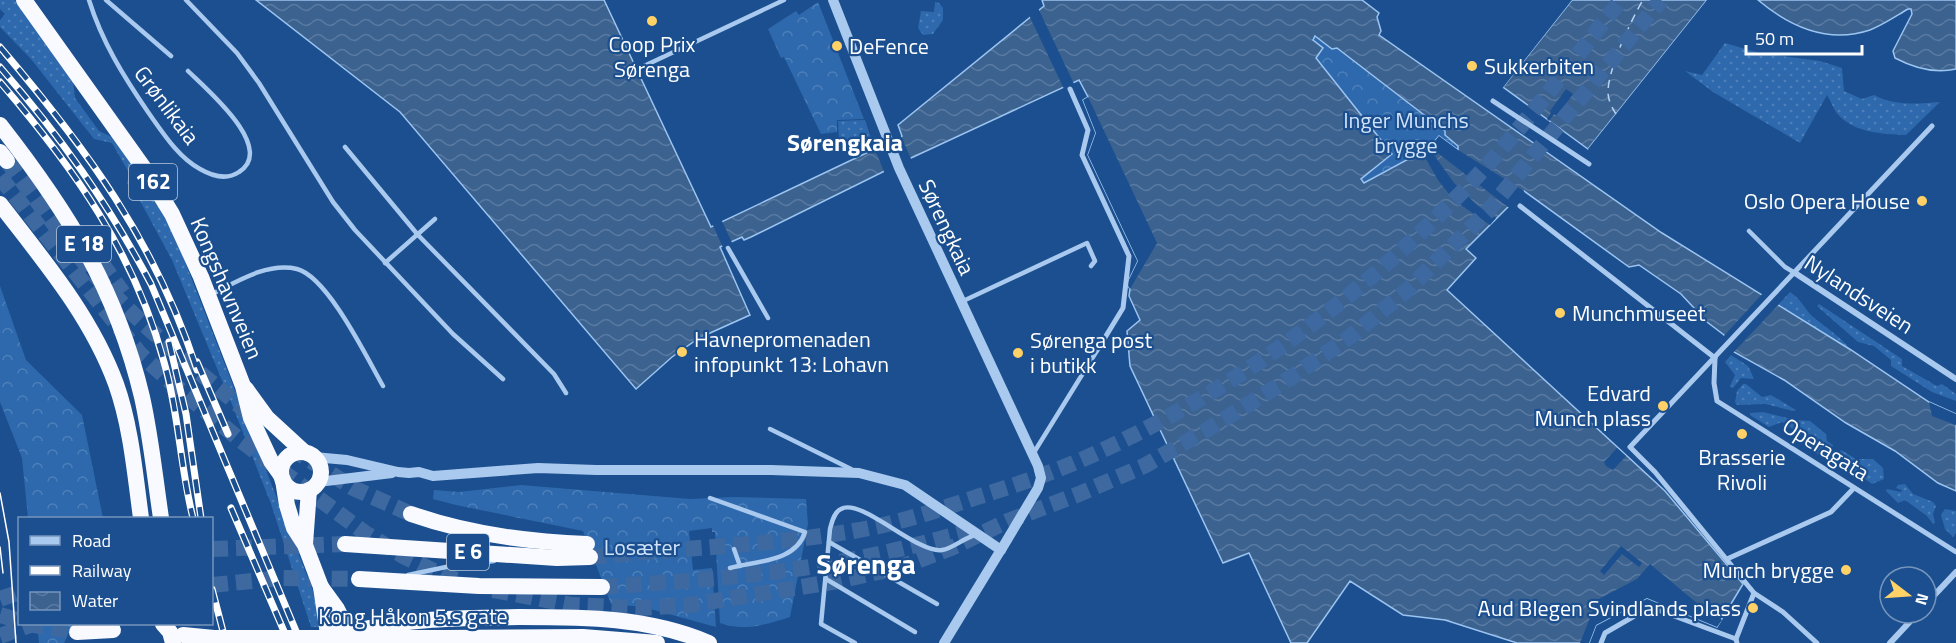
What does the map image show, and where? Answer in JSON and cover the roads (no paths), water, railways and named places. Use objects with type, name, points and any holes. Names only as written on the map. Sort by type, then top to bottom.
[{"type":"highway","name":"Kongshavnveien","points":[[24,0],[158,190],[187,245],[243,386],[250,418],[282,478],[294,528],[305,545],[321,587],[329,642]]},
{"type":"highway","name":"E 18","points":[[0,125],[62,209],[92,259],[112,303],[143,400],[160,517]]},
{"type":"highway","name":"E 18","points":[[0,204],[77,306],[106,359],[126,420],[141,517]]},
{"type":"highway","name":"Kongshavnveien","points":[[243,386],[267,417],[309,455]]},
{"type":"highway","points":[[309,455],[297,452],[286,458],[281,468],[282,478],[293,491],[313,486]]},
{"type":"highway","name":"162","points":[[309,455],[321,469],[313,486]]},
{"type":"highway","name":"Kongshavnveien","points":[[305,545],[305,524],[313,486]]},
{"type":"highway","name":"E 6","points":[[345,544],[557,558],[589,550],[483,534],[433,522],[411,514]]},
{"type":"highway","name":"E 6","points":[[359,579],[478,586],[602,587]]},
{"type":"highway","name":"Kongshavnveien","points":[[321,587],[356,634]]},
{"type":"highway","name":"162","points":[[329,642],[336,632],[356,634],[411,620],[590,618],[649,624],[688,634],[709,643]]},
{"type":"highway","name":"Kong Håkon 5.s gate","points":[[170,630],[201,638],[236,639],[592,638],[657,643]]},
{"type":"highway","points":[[77,632],[114,632]]},
{"type":"street","name":"Sørengkaia","points":[[833,0],[899,168],[1033,454],[1040,474],[1040,483],[944,643]]},
{"type":"street","points":[[1070,89],[1088,130],[1082,154],[1129,256],[1123,308],[1098,349]]},
{"type":"street","points":[[1493,101],[1589,164]]},
{"type":"street","points":[[1817,643],[1784,612],[1754,593],[1655,472],[1630,447],[1932,126]]},
{"type":"street","points":[[1520,206],[1715,358]]},
{"type":"street","name":"Nylandsveien","points":[[1795,273],[1956,378]]},
{"type":"street","name":"Operagata","points":[[1715,358],[1714,383],[1718,401],[1955,551]]},
{"type":"street","points":[[309,455],[347,459],[398,472],[418,472],[433,476],[538,468],[859,473],[905,485],[1001,549]]},
{"type":"street","points":[[313,486],[347,477],[398,472]]},
{"type":"street","points":[[1727,559],[1831,512],[1854,488]]},
{"type":"street","points":[[1938,591],[1956,572]]},
{"type":"street","points":[[1601,643],[1605,633],[1650,607],[1684,617],[1737,641],[1754,593]]},
{"type":"street","points":[[1890,643],[1907,625]]},
{"type":"lane","name":"Grønlikaia","points":[[89,0],[97,26],[120,71],[178,152],[207,173],[226,177],[236,174],[243,170],[249,154],[250,146],[246,136],[232,116],[188,71]]},
{"type":"lane","name":"Grønlikaia","points":[[106,0],[171,56]]},
{"type":"lane","points":[[186,0],[237,53],[259,83],[333,202],[385,263],[453,334],[503,379]]},
{"type":"lane","points":[[644,66],[784,0]]},
{"type":"lane","points":[[345,147],[418,235],[554,374],[566,393]]},
{"type":"lane","points":[[385,263],[435,219]]},
{"type":"lane","name":"Nylandsveien","points":[[1749,231],[1785,267],[1795,273]]},
{"type":"lane","name":"Sørengkaia","points":[[961,302],[1087,243],[1095,261],[1091,266]]},
{"type":"lane","points":[[728,248],[768,318]]},
{"type":"lane","points":[[208,296],[250,275],[264,271],[289,269],[308,274],[326,292],[351,328],[383,386]]},
{"type":"lane","points":[[1033,454],[1098,349]]},
{"type":"lane","points":[[770,429],[859,473]]},
{"type":"lane","points":[[710,498],[805,532],[800,545],[790,552],[761,562],[730,568]]},
{"type":"lane","points":[[855,643],[821,624],[830,529],[840,509],[848,507],[861,510],[924,546],[941,550],[974,535],[981,536]]},
{"type":"lane","points":[[829,542],[937,604]]},
{"type":"lane","points":[[734,549],[740,566]]},
{"type":"lane","points":[[383,580],[446,567],[520,556]]},
{"type":"lane","points":[[826,579],[915,632]]},
{"type":"water","points":[[256,0],[604,0],[711,227],[902,136],[898,125],[1044,6],[1042,0],[1362,0],[1379,13],[1377,17],[1381,31],[1379,35],[1662,233],[1851,350],[1929,402],[1956,414],[1956,491],[1938,483],[1895,451],[1846,423],[1784,380],[1734,352],[1724,335],[1707,322],[1681,294],[1639,265],[1629,267],[1524,191],[1466,249],[1476,258],[1447,290],[1665,491],[1743,584],[1717,627],[1647,598],[1596,625],[1589,643],[1517,643],[1445,620],[1403,615],[1350,581],[1307,643],[1291,643],[1249,553],[1223,563],[1130,366],[1127,331],[1140,320],[1129,296],[1130,289],[1127,284],[1138,261],[1088,155],[1096,133],[1083,100],[1088,97],[1079,80],[911,158],[751,237],[744,240],[742,237],[720,247],[750,315],[699,338],[672,357],[636,389],[400,112]],"holes":[[[1315,36],[1332,49],[1337,48],[1445,131],[1445,135],[1458,146],[1458,150],[1439,136],[1429,148],[1364,183],[1361,179],[1392,154],[1316,58],[1323,48],[1313,40]]]},
{"type":"water","points":[[1572,0],[1707,0],[1588,149],[1503,87]]},
{"type":"water","points":[[1758,0],[1956,0],[1956,69],[1940,71],[1925,69],[1895,58],[1893,51],[1912,14],[1911,9],[1870,30],[1839,35],[1825,34],[1796,25]]},
{"type":"tunnel","points":[[590,557],[788,540],[883,525],[931,512],[1041,476],[1088,457],[1153,425],[1201,398],[1294,338],[1337,305],[1421,233],[1503,148],[1621,0]]},
{"type":"tunnel","points":[[493,590],[572,605],[639,608],[689,605],[838,581],[901,567],[1144,466],[1284,382],[1351,336],[1404,293],[1488,211],[1661,0]]},
{"type":"tunnel","points":[[7,161],[76,252],[106,287],[138,319],[257,420]]},
{"type":"tunnel","points":[[0,177],[140,354],[172,383],[240,440],[365,533],[403,556],[462,582]]},
{"type":"tunnel","points":[[87,243],[123,293]]},
{"type":"tunnel","points":[[291,448],[353,488],[411,514]]},
{"type":"tunnel","points":[[602,587],[728,577],[803,568],[887,552],[969,531]]},
{"type":"tunnel","points":[[213,549],[345,544]]},
{"type":"tunnel","points":[[213,585],[282,578],[359,579]]},
{"type":"tunnel","points":[[0,599],[18,593]]},
{"type":"tunnel","points":[[0,615],[18,620]]},
{"type":"tunnel","points":[[0,636],[30,625]]},
{"type":"tunnel","points":[[34,625],[77,632]]},
{"type":"tram line","points":[[0,493],[9,542],[16,643]]},
{"type":"tram line","points":[[0,547],[3,573]]},
{"type":"railway","points":[[0,47],[62,122],[115,198],[161,279],[197,370]]},
{"type":"railway","points":[[0,67],[82,171],[118,226],[151,284],[301,643]]},
{"type":"railway","points":[[0,82],[76,179],[98,213],[136,284],[151,322],[169,381],[193,517]]},
{"type":"railway","points":[[169,342],[186,414],[201,517]]},
{"type":"railway","points":[[197,362],[228,434]]},
{"type":"railway","points":[[231,508],[289,643]]},
{"type":"railway","points":[[213,593],[226,643]]},
{"type":"place","name":"Coop Prix Sørenga","points":[[652,21]]},
{"type":"place","name":"DeFence","points":[[837,46]]},
{"type":"place","name":"Sukkerbiten","points":[[1472,66]]},
{"type":"place","name":"Oslo Opera House","points":[[1922,201]]},
{"type":"place","name":"Munchmuseet","points":[[1560,313]]},
{"type":"place","name":"Havnepromenaden infopunkt 13: Lohavn","points":[[682,352]]},
{"type":"place","name":"Sørenga post i butikk","points":[[1018,353]]},
{"type":"place","name":"Edvard Munch plass","points":[[1663,406]]},
{"type":"place","name":"Brasserie Rivoli","points":[[1742,434]]},
{"type":"place","name":"Munch brygge","points":[[1846,570]]},
{"type":"place","name":"Aud Blegen Svindlands plass","points":[[1753,608]]},
{"type":"district","name":"Sørengkaia","points":[[845,143]]},
{"type":"district","name":"Sørenga","points":[[866,564]]},
{"type":"park label","name":"Inger Munchs brygge","points":[[1406,132]]},
{"type":"park label","name":"Losæter","points":[[642,547]]}]
